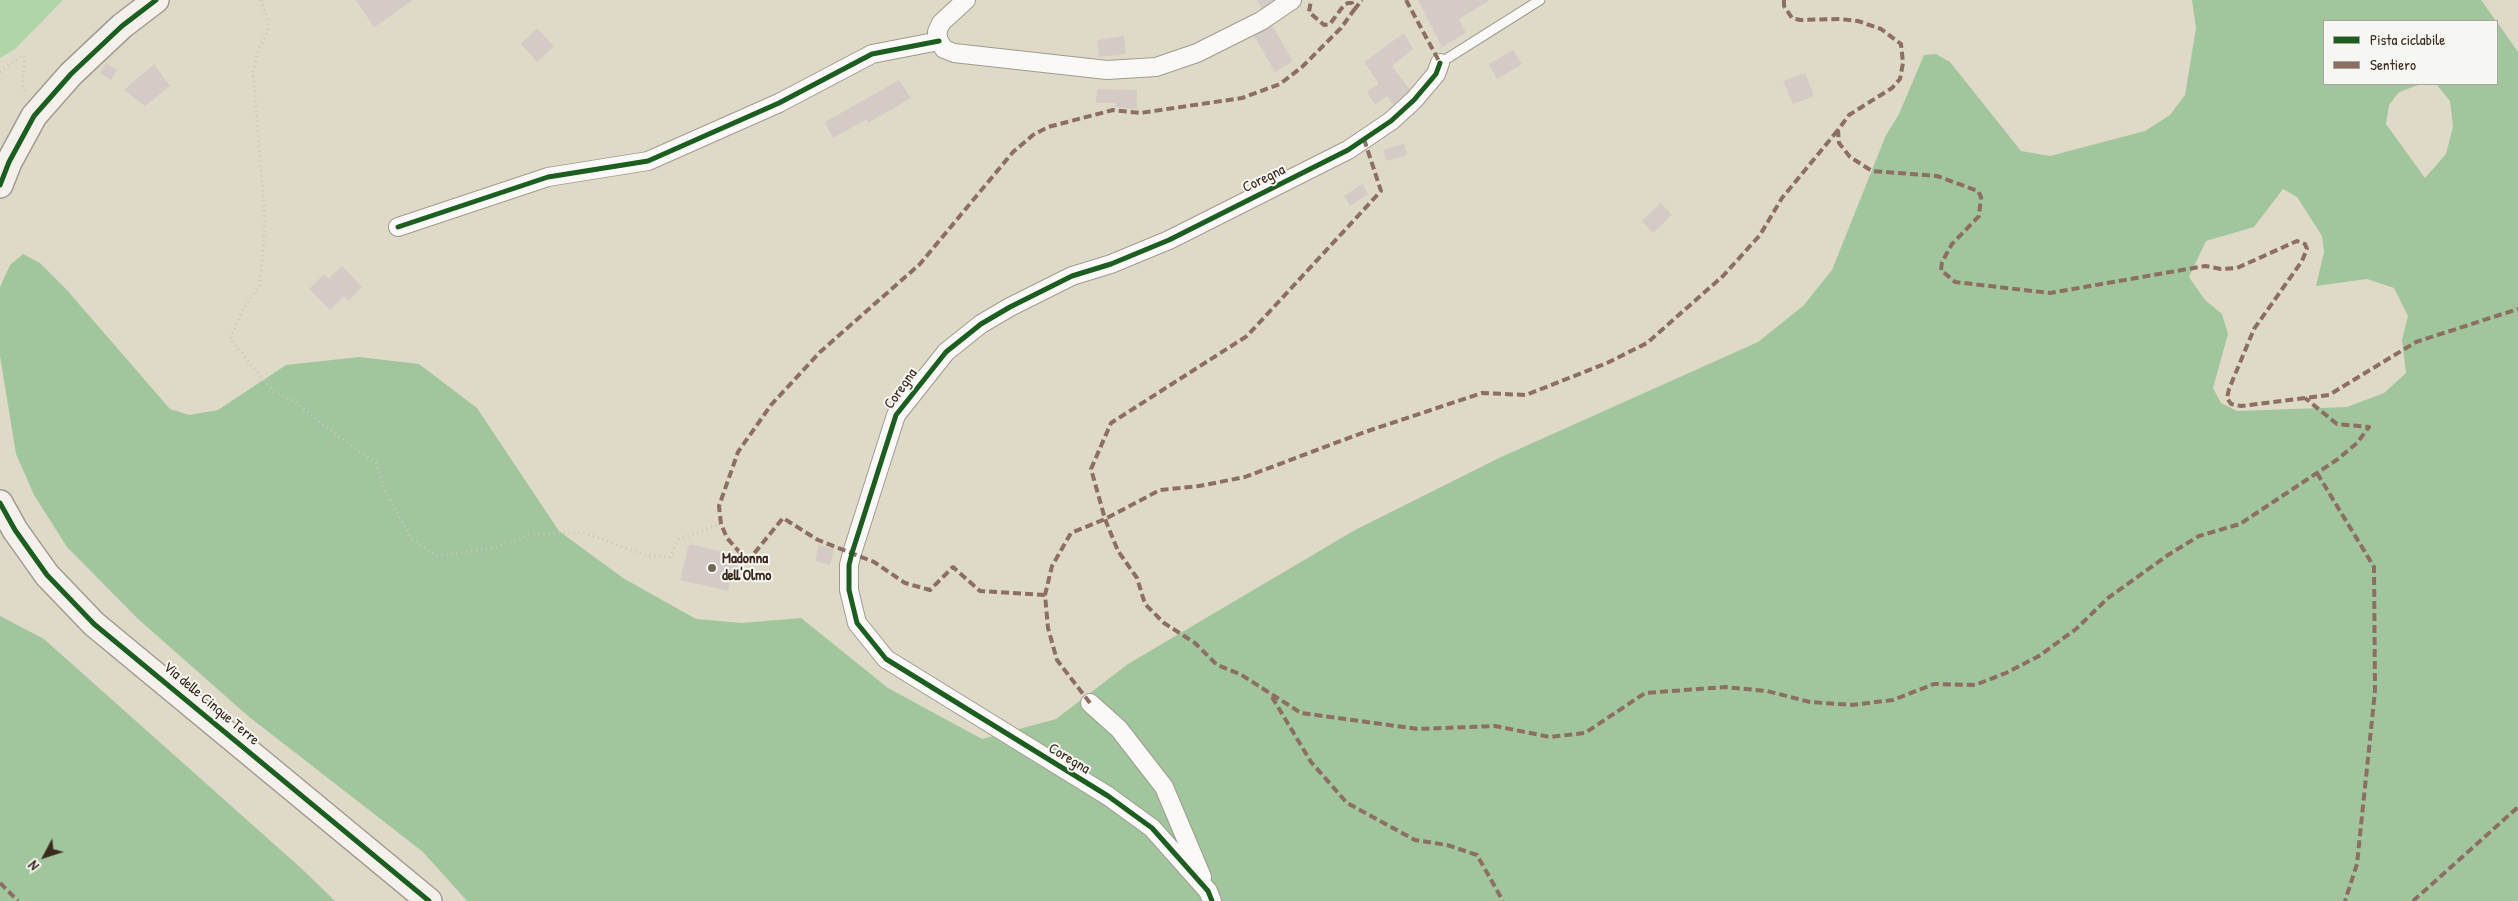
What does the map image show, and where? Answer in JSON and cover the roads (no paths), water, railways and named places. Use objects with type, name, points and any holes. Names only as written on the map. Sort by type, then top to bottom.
[{"type":"main road","points":[[0,185],[9,162],[34,116],[71,74],[122,26],[156,0]]},
{"type":"main road","name":"Via delle Cinque Terre","points":[[0,503],[15,530],[47,575],[94,624],[429,901]]},
{"type":"street","points":[[966,0],[941,23],[937,32],[938,41],[944,50],[954,53],[1107,70],[1156,67],[1197,54],[1261,21],[1292,0]]},
{"type":"street","points":[[398,227],[548,177],[648,161],[779,103],[872,54],[938,41]]},
{"type":"street","name":"Coregna","points":[[1210,896],[1152,828],[1108,796],[886,659],[857,623],[849,590],[849,565],[852,552],[896,415],[946,352],[981,324],[1010,307],[1072,276],[1111,264],[1169,240],[1348,150],[1391,121],[1436,74],[1440,63]]},
{"type":"street","points":[[1090,703],[1119,729],[1164,787],[1210,896]]},
{"type":"lane","points":[[1440,63],[1540,0]]},
{"type":"place","name":"Madonna dell'Olmo","points":[[712,568]]}]
